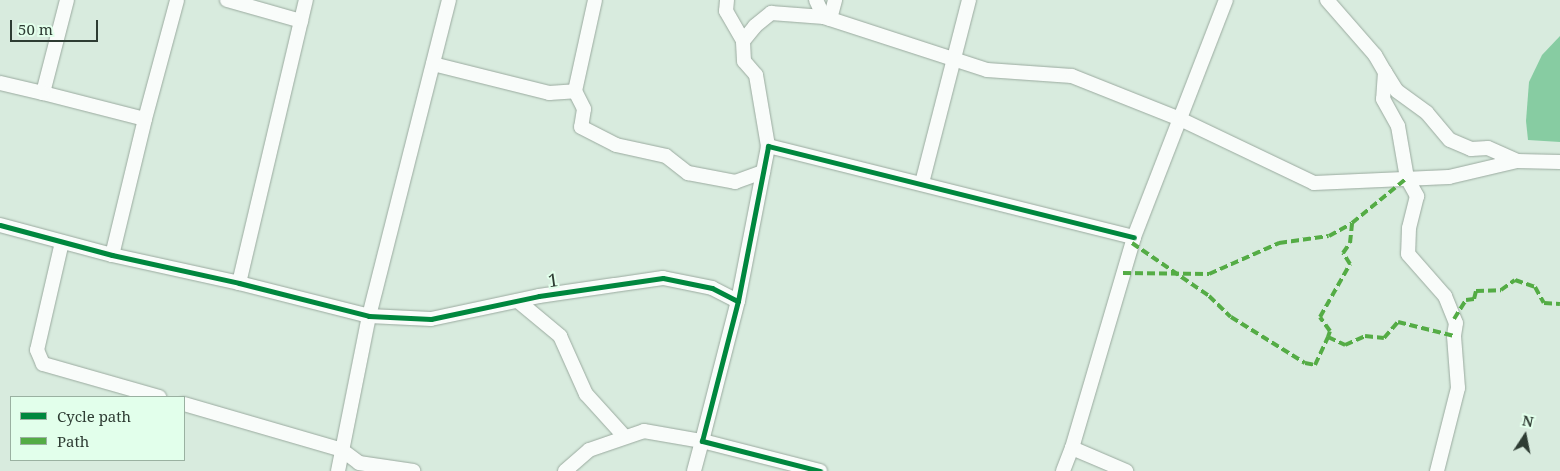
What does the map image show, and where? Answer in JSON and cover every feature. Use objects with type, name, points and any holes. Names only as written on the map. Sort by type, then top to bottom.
[{"type":"street","points":[[43,93],[67,0]]},
{"type":"street","points":[[112,255],[177,0]]},
{"type":"street","points":[[227,0],[301,20]]},
{"type":"street","points":[[239,283],[306,0]]},
{"type":"street","points":[[338,471],[369,316],[449,0]]},
{"type":"street","points":[[595,0],[575,91],[584,109],[581,127],[616,145],[666,156],[688,173],[735,182],[763,172]]},
{"type":"street","points":[[694,471],[738,301],[768,146],[756,75],[744,61],[743,41],[726,11],[728,0]]},
{"type":"street","points":[[816,0],[827,18]]},
{"type":"street","points":[[827,18],[835,0]]},
{"type":"street","points":[[922,183],[969,0]]},
{"type":"street","points":[[1063,471],[1072,448],[1134,237],[1226,0]]},
{"type":"street","points":[[1327,0],[1375,55],[1397,91],[1427,113],[1450,140],[1471,148],[1488,148],[1517,161]]},
{"type":"street","points":[[743,41],[755,26],[771,13],[827,18],[987,70],[1072,76],[1180,118],[1314,184],[1449,177],[1517,161],[1560,162]]},
{"type":"street","points":[[433,64],[549,94],[575,91]]},
{"type":"street","points":[[1385,72],[1383,99],[1398,126],[1407,178],[1417,196],[1409,228],[1408,254],[1445,296],[1456,323],[1458,388],[1437,471]]},
{"type":"street","points":[[0,83],[146,119]]},
{"type":"street","points":[[768,146],[1134,237]]},
{"type":"street","name":"1","points":[[0,225],[112,255],[239,283],[369,316],[431,319],[518,301],[663,278],[712,288],[738,301]]},
{"type":"street","points":[[62,242],[37,350],[43,364],[155,396]]},
{"type":"street","points":[[518,301],[560,336],[586,394],[625,437]]},
{"type":"street","points":[[185,404],[342,450],[359,463],[413,471]]},
{"type":"street","points":[[566,471],[589,450],[644,431],[702,441],[820,471]]},
{"type":"street","points":[[1072,448],[1126,471]]},
{"type":"shaded area","points":[[1560,36],[1560,142],[1528,140],[1526,121],[1529,82],[1542,55]]},
{"type":"marked path","points":[[1123,273],[1209,274],[1279,243],[1329,236],[1352,223],[1407,178]]},
{"type":"marked path","points":[[1328,337],[1330,331],[1320,317],[1350,264],[1343,253],[1350,243],[1352,223]]},
{"type":"marked path","points":[[1132,243],[1209,296],[1231,317],[1305,363],[1315,365],[1328,337],[1345,345],[1365,336],[1384,338],[1398,322],[1454,336]]},
{"type":"marked path","points":[[1454,319],[1466,300],[1474,299],[1476,291],[1501,290],[1515,280],[1535,287],[1544,303],[1560,304]]},
{"type":"cycle path","points":[[820,471],[702,441],[738,301],[768,146],[1134,237]]},
{"type":"cycle path","points":[[0,225],[112,255],[239,283],[369,316],[431,319],[539,296],[663,278],[712,288],[738,301]]}]
